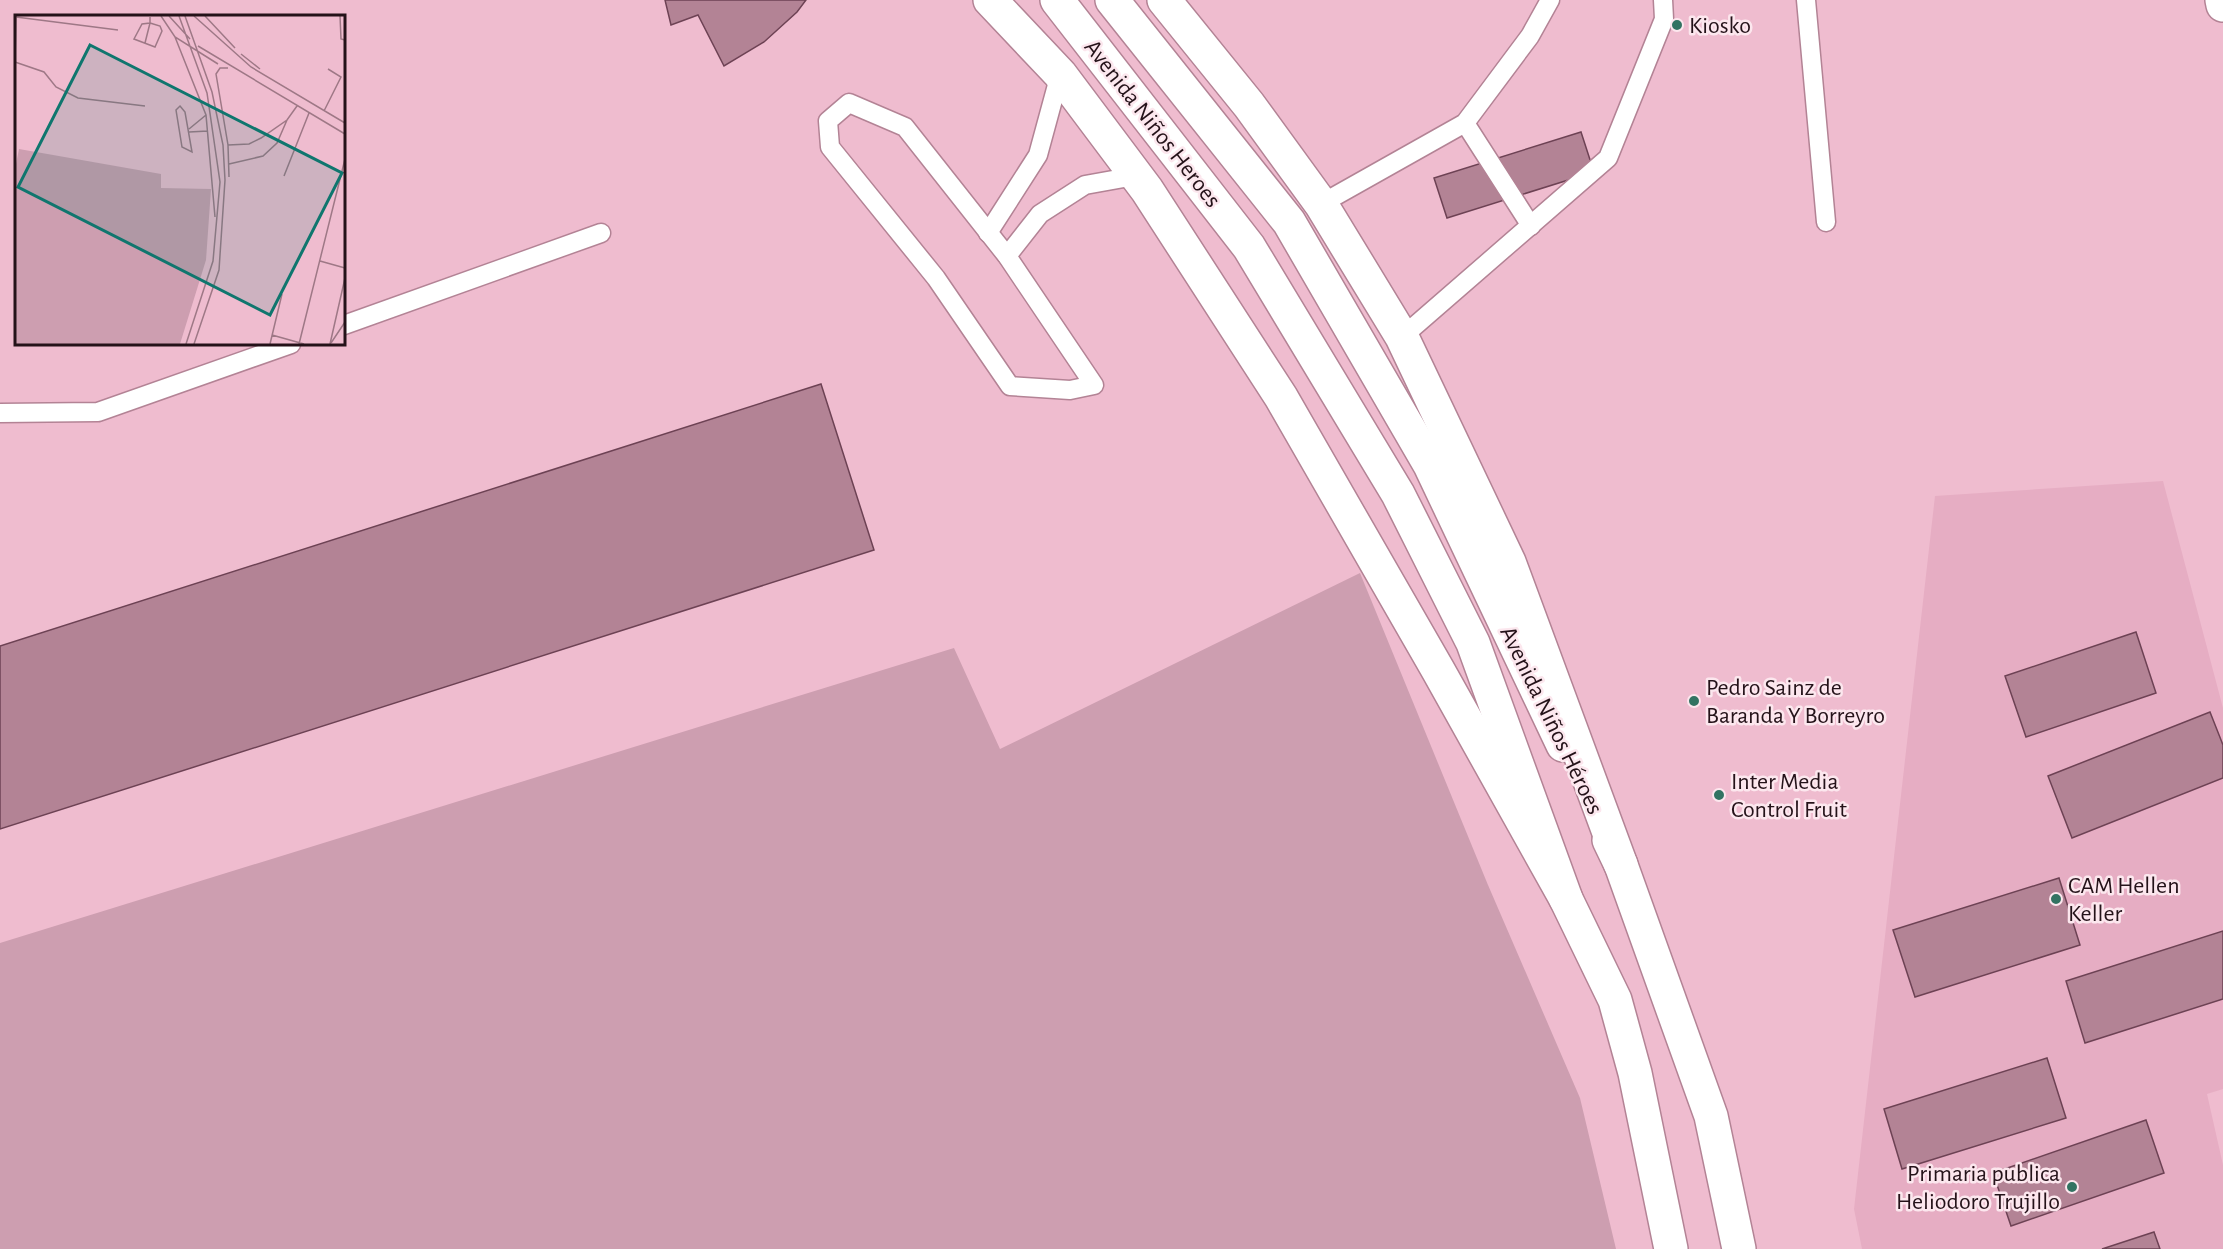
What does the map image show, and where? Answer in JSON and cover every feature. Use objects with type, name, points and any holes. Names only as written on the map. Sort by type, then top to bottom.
[{"type":"main road","points":[[990,0],[1060,74],[1147,190],[1281,397],[1566,898]]},
{"type":"main road","name":"Avenida Niños Heroes","points":[[1057,0],[1249,247]]},
{"type":"main road","name":"Avenida Niños Heroes","points":[[1112,0],[1289,222]]},
{"type":"main road","points":[[1164,0],[1249,105],[1321,204],[1401,337],[1509,562],[1621,865]]},
{"type":"main road","points":[[2222,0],[2223,5]]},
{"type":"main road","name":"Avenida Niños Héroes","points":[[1289,222],[1430,465],[1621,865],[1711,1116],[1739,1249]]},
{"type":"main road","name":"Avenida Niños Héroes","points":[[1249,247],[1398,494],[1473,643],[1566,898],[1615,1000],[1635,1073],[1671,1249]]},
{"type":"lane","points":[[1321,204],[1465,123],[1530,36],[1550,0]]},
{"type":"lane","points":[[1401,337],[1608,158],[1664,19],[1663,0]]},
{"type":"lane","points":[[1806,0],[1826,222]]},
{"type":"lane","points":[[988,233],[1038,155],[1060,74]]},
{"type":"lane","points":[[849,103],[905,126],[988,233],[1007,256],[1094,385],[1070,390],[1010,386],[936,278],[830,147],[828,122],[849,103]]},
{"type":"lane","points":[[1465,123],[1531,226]]},
{"type":"lane","points":[[1007,256],[1040,214],[1085,185],[1135,176]]},
{"type":"lane","points":[[345,325],[600,233]]},
{"type":"lane","points":[[0,413],[98,412],[288,345]]},
{"type":"shaded area","name":"CAM Hellen Keller","points":[[2163,481],[2223,708],[2223,1089],[2207,1094],[2223,1165],[2223,1249],[1862,1249],[1854,1209],[1935,496]]},
{"type":"shaded area","points":[[1360,573],[1488,885],[1580,1098],[1616,1249],[0,1249],[0,943],[954,648],[1000,749]]},
{"type":"building","points":[[665,0],[806,0],[797,12],[764,42],[724,66],[698,15],[671,25]]},
{"type":"building","points":[[1581,132],[1594,172],[1447,218],[1434,178]]},
{"type":"building","points":[[821,384],[874,550],[0,829],[0,646]]},
{"type":"building","points":[[2136,632],[2156,693],[2026,737],[2005,676]]},
{"type":"building","points":[[2210,712],[2223,745],[2223,778],[2072,838],[2048,776]]},
{"type":"building","points":[[2059,878],[2080,945],[1915,997],[1893,930]]},
{"type":"building","points":[[2223,931],[2223,999],[2085,1043],[2066,981]]},
{"type":"building","points":[[2047,1058],[2066,1118],[1902,1169],[1884,1109]]},
{"type":"building","points":[[2146,1120],[2164,1173],[2011,1226],[1993,1173]]},
{"type":"building","points":[[2154,1232],[2160,1249],[2102,1249]]},
{"type":"place","name":"Kiosko","points":[[1677,25]]},
{"type":"place","name":"Pedro Sainz de Baranda Y Borreyro","points":[[1694,701]]},
{"type":"place","name":"Inter Media Control Fruit","points":[[1719,795]]},
{"type":"place","name":"CAM Hellen Keller","points":[[2056,899]]},
{"type":"place","name":"Primaria publica Heliodoro Trujillo","points":[[2072,1187]]}]
